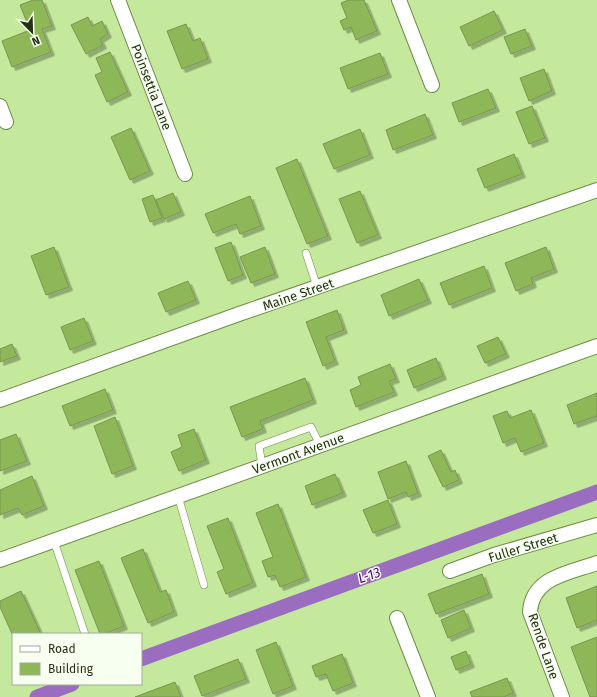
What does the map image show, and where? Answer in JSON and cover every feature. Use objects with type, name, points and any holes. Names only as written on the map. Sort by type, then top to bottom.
[{"type":"street","name":"Poinsettia Lane","points":[[118,0],[185,174]]},
{"type":"street","points":[[399,0],[432,85]]},
{"type":"street","points":[[0,106],[6,122]]},
{"type":"street","name":"Maine Street","points":[[0,400],[317,287],[597,190]]},
{"type":"street","name":"Vermont Avenue","points":[[0,560],[597,346]]},
{"type":"street","name":"Fuller Street","points":[[450,571],[494,555],[597,525]]},
{"type":"street","name":"Rende Lane","points":[[562,697],[530,612],[531,602],[535,592],[541,585],[597,563]]},
{"type":"street","points":[[397,618],[428,697]]},
{"type":"lane","points":[[306,253],[317,287]]},
{"type":"lane","points":[[262,466],[258,446],[311,427],[320,445]]},
{"type":"lane","points":[[178,496],[204,584]]},
{"type":"lane","points":[[54,541],[85,633]]},
{"type":"building","points":[[33,0],[42,0],[52,26],[42,29],[51,52],[12,67],[2,41],[30,30],[20,5]]},
{"type":"building","points":[[348,0],[364,0],[377,31],[356,40],[351,27],[344,30],[340,21],[347,18],[341,3]]},
{"type":"building","points":[[494,11],[503,30],[469,46],[460,27]]},
{"type":"building","points":[[88,17],[92,26],[102,21],[108,34],[100,39],[103,45],[86,54],[71,25]]},
{"type":"building","points":[[186,24],[193,41],[200,38],[208,59],[182,69],[167,31]]},
{"type":"building","points":[[525,29],[532,46],[511,54],[504,37]]},
{"type":"building","points":[[110,52],[128,92],[107,102],[95,75],[102,72],[96,58]]},
{"type":"building","points":[[380,53],[388,74],[348,89],[340,68]]},
{"type":"building","points":[[544,69],[552,91],[529,101],[520,78]]},
{"type":"building","points":[[488,89],[496,108],[459,122],[452,103]]},
{"type":"building","points":[[532,106],[545,138],[529,144],[516,112]]},
{"type":"building","points":[[425,114],[433,135],[393,150],[386,130]]},
{"type":"building","points":[[131,128],[150,171],[130,180],[111,137]]},
{"type":"building","points":[[360,129],[370,155],[334,169],[323,144]]},
{"type":"building","points":[[514,154],[522,174],[485,188],[477,169]]},
{"type":"building","points":[[297,159],[328,236],[307,244],[276,168]]},
{"type":"building","points":[[360,191],[378,235],[357,243],[339,199]]},
{"type":"building","points":[[173,193],[181,212],[164,219],[156,200]]},
{"type":"building","points":[[153,195],[162,218],[150,222],[142,199]]},
{"type":"building","points":[[250,196],[261,226],[240,234],[236,224],[213,233],[205,214]]},
{"type":"building","points":[[231,242],[243,275],[228,281],[215,248]]},
{"type":"building","points":[[54,247],[69,287],[46,295],[31,256]]},
{"type":"building","points":[[265,247],[275,274],[251,283],[240,257]]},
{"type":"building","points":[[546,247],[554,269],[531,278],[533,284],[516,291],[505,263]]},
{"type":"building","points":[[484,266],[492,288],[449,305],[440,283]]},
{"type":"building","points":[[419,279],[428,300],[389,316],[381,295]]},
{"type":"building","points":[[188,281],[196,300],[166,312],[158,293]]},
{"type":"building","points":[[337,310],[344,330],[326,337],[335,361],[323,366],[306,322]]},
{"type":"building","points":[[84,318],[93,341],[70,350],[61,327]]},
{"type":"building","points":[[498,337],[506,354],[485,363],[477,346]]},
{"type":"building","points":[[12,344],[17,356],[0,362],[0,349]]},
{"type":"building","points":[[436,358],[443,376],[414,388],[407,370]]},
{"type":"building","points":[[390,364],[396,379],[389,381],[394,392],[356,407],[350,390],[361,385],[358,377]]},
{"type":"building","points":[[305,378],[313,400],[260,421],[263,429],[242,437],[230,407]]},
{"type":"building","points":[[105,389],[113,410],[70,426],[62,406]]},
{"type":"building","points":[[597,393],[597,416],[574,424],[567,405]]},
{"type":"building","points":[[531,410],[544,443],[521,452],[515,438],[503,443],[493,416],[507,411],[510,418]]},
{"type":"building","points":[[115,417],[133,466],[112,474],[94,426]]},
{"type":"building","points":[[194,429],[206,460],[179,471],[171,452],[182,447],[178,435]]},
{"type":"building","points":[[16,434],[27,461],[0,471],[0,440]]},
{"type":"building","points":[[441,450],[451,472],[455,470],[459,480],[443,487],[428,456]]},
{"type":"building","points":[[406,461],[418,493],[408,497],[406,492],[388,499],[378,472]]},
{"type":"building","points":[[335,474],[343,493],[312,505],[305,486]]},
{"type":"building","points":[[32,476],[44,506],[22,515],[18,508],[0,515],[0,490]]},
{"type":"building","points":[[388,500],[397,524],[373,533],[363,510]]},
{"type":"building","points":[[278,504],[306,577],[280,587],[275,575],[268,577],[262,561],[273,557],[256,513]]},
{"type":"building","points":[[228,518],[253,583],[226,594],[217,572],[224,569],[207,526]]},
{"type":"building","points":[[143,549],[160,592],[166,590],[174,612],[148,623],[121,558]]},
{"type":"building","points":[[99,561],[124,626],[106,633],[100,633],[75,570]]},
{"type":"building","points":[[482,574],[489,594],[436,614],[428,594]]},
{"type":"building","points":[[597,586],[597,620],[577,628],[566,598]]},
{"type":"building","points":[[21,591],[41,633],[12,634],[0,607],[0,601]]},
{"type":"building","points":[[464,610],[471,628],[448,638],[441,620]]},
{"type":"building","points":[[597,637],[597,697],[590,697],[571,647]]},
{"type":"building","points":[[276,642],[293,686],[273,694],[256,650]]},
{"type":"building","points":[[466,651],[471,664],[456,670],[451,657]]},
{"type":"building","points":[[342,654],[353,683],[333,691],[326,674],[316,677],[312,666]]},
{"type":"building","points":[[238,659],[246,679],[202,696],[194,676]]},
{"type":"building","points":[[507,678],[513,693],[504,697],[472,697],[470,692]]},
{"type":"building","points":[[175,682],[181,697],[135,697]]},
{"type":"waterway","name":"L-13","points":[[142,659],[597,492]]},
{"type":"waterway","name":"L-13","points":[[37,697],[69,685]]}]
